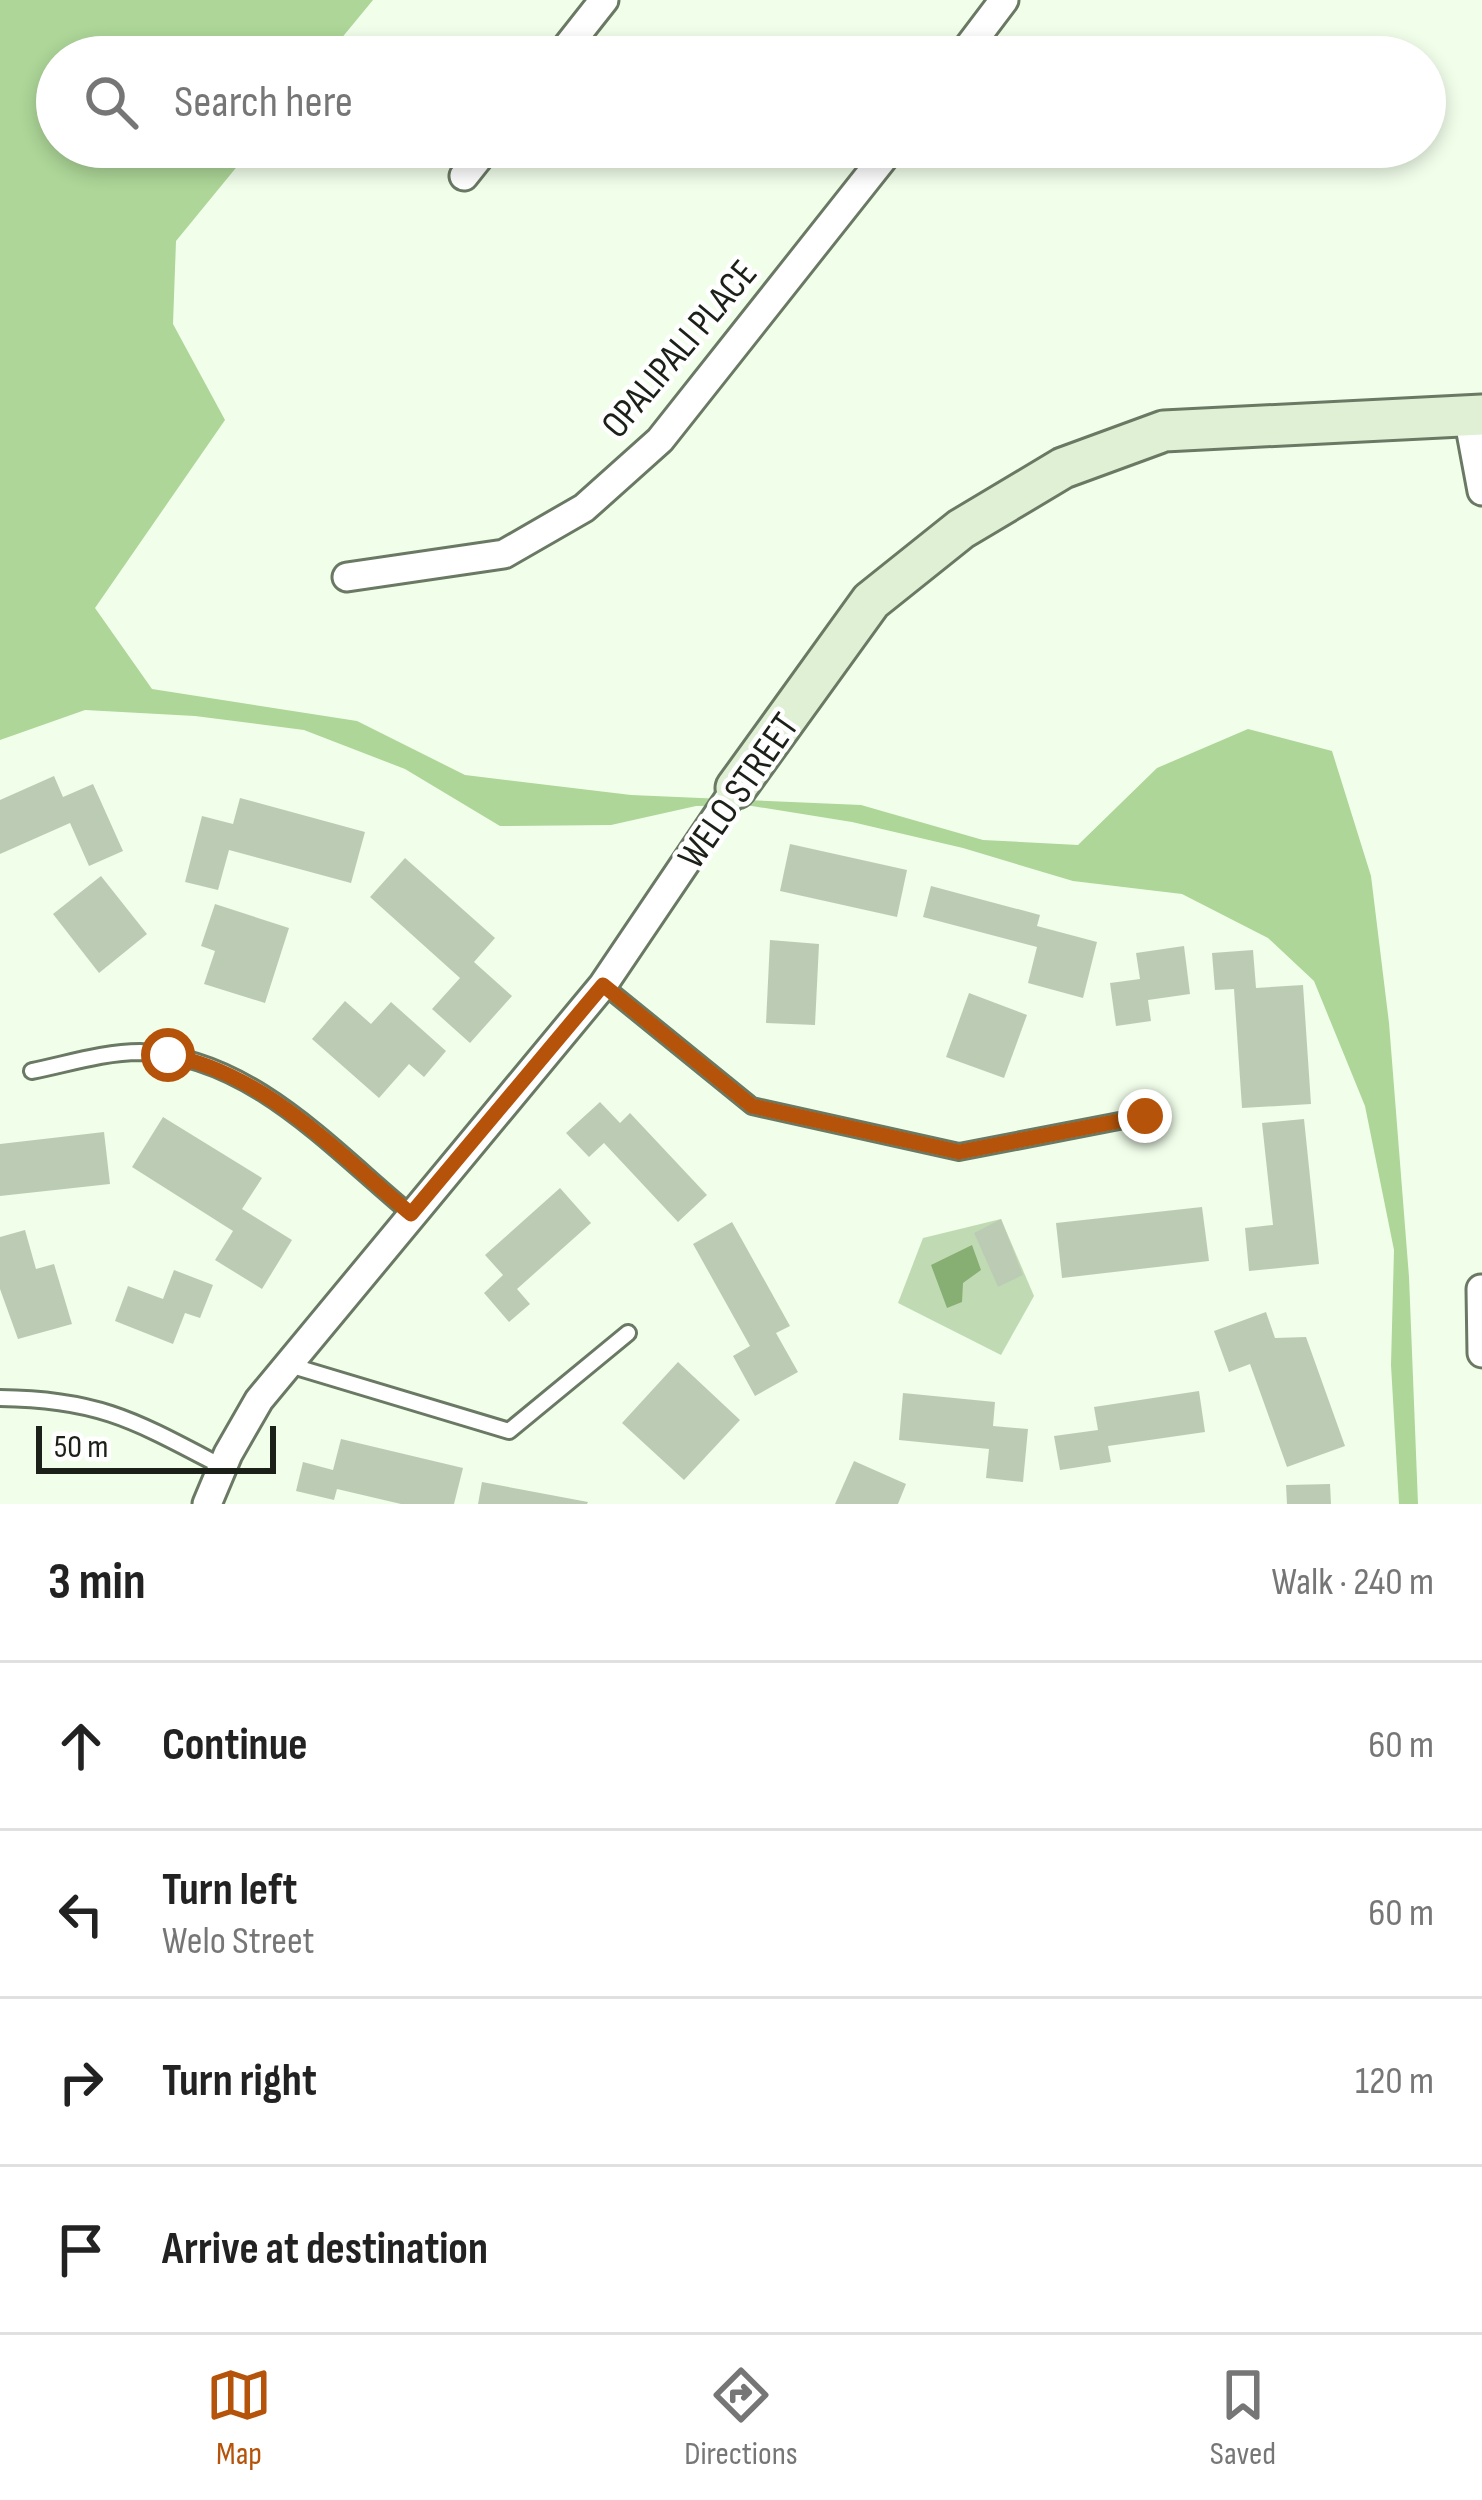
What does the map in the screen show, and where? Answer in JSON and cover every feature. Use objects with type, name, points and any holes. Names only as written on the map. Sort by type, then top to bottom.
[{"type":"street","points":[[576,36],[604,0]]},
{"type":"street","points":[[977,36],[1004,0]]},
{"type":"street","points":[[464,176],[470,168]]},
{"type":"street","name":"OPALIPALI PLACE","points":[[347,577],[504,554],[584,508],[660,440],[875,168]]},
{"type":"street","points":[[1475,416],[1482,490]]},
{"type":"street","name":"WELO STREET","points":[[208,1504],[259,1400],[603,985],[736,788],[872,601],[961,530],[1064,468],[1164,431],[1475,416]]},
{"type":"street","points":[[1481,1288],[1482,1353]]},
{"type":"lane","points":[[603,985],[752,1106],[959,1152],[1145,1116]]},
{"type":"lane","points":[[32,1071],[142,1052],[218,1068],[263,1093],[411,1214]]},
{"type":"lane","points":[[286,1364],[509,1431],[628,1333]]},
{"type":"lane","points":[[0,1398],[44,1399],[103,1409],[223,1468]]},
{"type":"shaded area","points":[[0,0],[373,0],[343,36],[36,36],[36,168],[236,168],[176,241],[173,324],[225,420],[95,608],[152,689],[357,721],[465,775],[631,795],[861,805],[983,840],[1078,845],[1157,768],[1248,729],[1332,751],[1371,876],[1389,1023],[1409,1277],[1418,1504],[1399,1504],[1391,1365],[1394,1250],[1365,1106],[1314,981],[1268,938],[1182,894],[1073,881],[852,822],[746,805],[696,806],[611,825],[500,826],[405,769],[304,730],[195,716],[85,710],[0,740]]},
{"type":"shaded area","points":[[1001,1219],[1034,1296],[1001,1355],[898,1303],[923,1238]]},
{"type":"shaded area","points":[[972,1245],[981,1270],[963,1283],[962,1302],[947,1308],[931,1265]]},
{"type":"building","points":[[54,776],[63,797],[93,784],[123,851],[89,866],[70,823],[0,854],[0,800]]},
{"type":"building","points":[[240,798],[365,832],[351,883],[229,850],[218,890],[185,882],[202,816],[233,824]]},
{"type":"building","points":[[790,844],[907,870],[897,917],[780,891]]},
{"type":"building","points":[[405,858],[495,938],[474,962],[512,996],[470,1043],[432,1009],[460,978],[370,897]]},
{"type":"building","points":[[101,876],[147,934],[99,973],[53,914]]},
{"type":"building","points":[[931,886],[1040,915],[1037,926],[1097,942],[1083,998],[1028,983],[1037,947],[923,917]]},
{"type":"building","points":[[215,904],[289,928],[265,1003],[204,984],[215,951],[201,946]]},
{"type":"building","points":[[770,940],[819,944],[815,1025],[766,1023]]},
{"type":"building","points":[[1184,946],[1190,994],[1148,1000],[1151,1021],[1116,1026],[1110,983],[1140,979],[1136,953]]},
{"type":"building","points":[[1253,950],[1256,988],[1303,985],[1311,1104],[1242,1108],[1234,989],[1215,990],[1212,953]]},
{"type":"building","points":[[969,993],[1027,1015],[1004,1078],[946,1057]]},
{"type":"building","points":[[345,1001],[371,1024],[391,1002],[446,1051],[424,1077],[409,1064],[379,1098],[312,1039]]},
{"type":"building","points":[[600,1102],[620,1123],[630,1113],[707,1195],[678,1222],[604,1143],[589,1157],[566,1133]]},
{"type":"building","points":[[163,1117],[262,1178],[242,1209],[292,1240],[262,1289],[215,1260],[233,1231],[132,1167]]},
{"type":"building","points":[[1304,1119],[1319,1264],[1249,1271],[1245,1228],[1273,1225],[1262,1123]]},
{"type":"building","points":[[104,1132],[110,1184],[0,1196],[0,1144]]},
{"type":"building","points":[[560,1188],[591,1223],[517,1289],[530,1304],[509,1322],[484,1293],[503,1275],[485,1255]]},
{"type":"building","points":[[1202,1207],[1209,1261],[1062,1278],[1056,1223]]},
{"type":"building","points":[[1001,1219],[1023,1275],[998,1287],[974,1233]]},
{"type":"building","points":[[732,1222],[790,1326],[776,1333],[798,1372],[755,1396],[733,1356],[750,1346],[693,1244]]},
{"type":"building","points":[[25,1230],[36,1269],[54,1264],[72,1324],[18,1339],[0,1289],[0,1237]]},
{"type":"building","points":[[174,1270],[213,1285],[200,1318],[185,1313],[173,1344],[115,1321],[128,1286],[163,1299]]},
{"type":"building","points":[[1266,1312],[1275,1338],[1306,1337],[1345,1446],[1287,1467],[1250,1364],[1229,1372],[1214,1331]]},
{"type":"building","points":[[678,1362],[740,1420],[684,1480],[622,1423]]},
{"type":"building","points":[[1199,1391],[1205,1432],[1108,1446],[1111,1462],[1060,1470],[1054,1436],[1098,1430],[1094,1407]]},
{"type":"building","points":[[903,1393],[995,1402],[993,1426],[1028,1429],[1023,1482],[986,1478],[989,1449],[899,1440]]},
{"type":"building","points":[[341,1439],[463,1468],[454,1504],[401,1504],[337,1489],[334,1500],[296,1491],[303,1462],[333,1470]]},
{"type":"building","points":[[854,1461],[906,1484],[898,1504],[835,1504]]},
{"type":"building","points":[[482,1482],[588,1502],[478,1504]]},
{"type":"building","points":[[1330,1484],[1331,1504],[1287,1504],[1286,1485]]},
{"type":"route","points":[[168,1055],[242,1079],[411,1214],[603,985],[752,1106],[959,1152],[1145,1116]]}]
